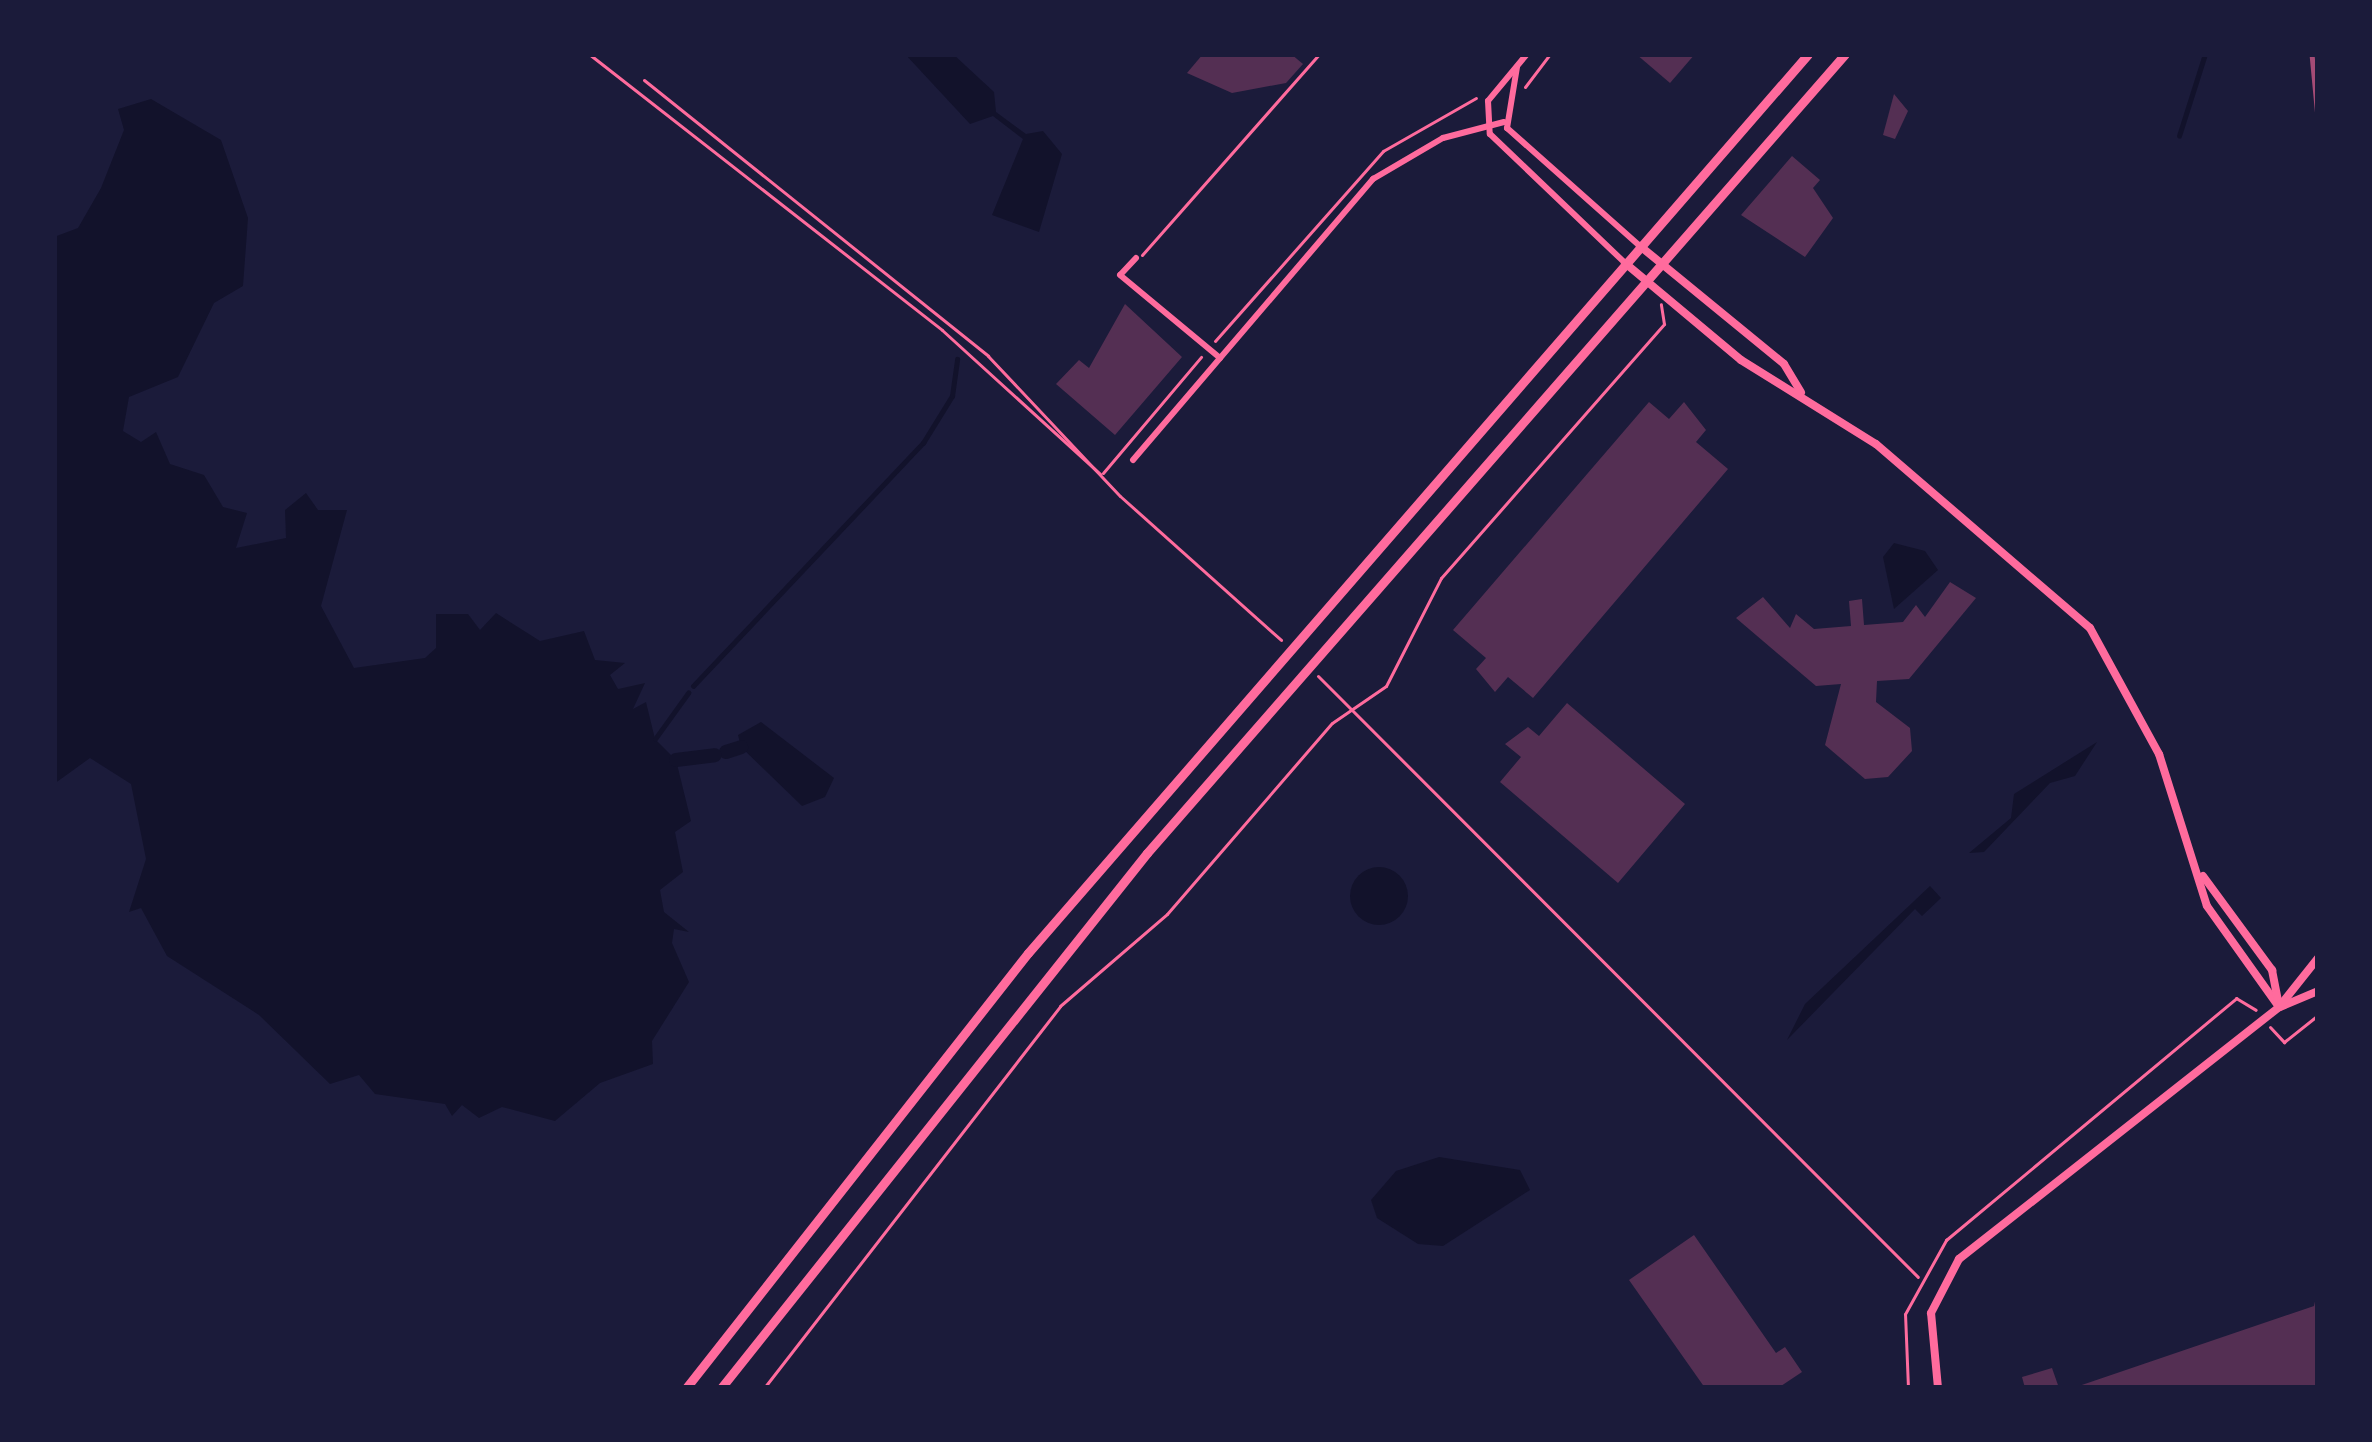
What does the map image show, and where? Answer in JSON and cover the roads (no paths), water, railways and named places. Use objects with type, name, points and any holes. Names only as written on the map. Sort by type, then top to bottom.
[{"type":"main road","points":[[686,1388],[1012,971],[1808,54]]},
{"type":"main road","points":[[721,1388],[1269,712],[1845,54]]},
{"type":"street","points":[[1488,124],[1493,88],[1527,54]]},
{"type":"street","points":[[1504,122],[1519,63]]},
{"type":"street","points":[[1133,460],[1373,179],[1488,124],[1504,122],[1662,266],[1784,364],[1801,392]]},
{"type":"street","points":[[1488,124],[1645,287],[1801,392],[2026,563],[2090,628],[2131,686],[2213,918],[2279,1007]]},
{"type":"street","points":[[1136,258],[1120,275],[1220,358]]},
{"type":"street","points":[[2198,868],[2272,970],[2279,1007]]},
{"type":"street","points":[[2279,1007],[2318,958]]},
{"type":"street","points":[[1938,1388],[1931,1312],[1959,1258],[2279,1007],[2318,991]]},
{"type":"waterway","points":[[2179,136],[2205,54]]},
{"type":"waterway","points":[[693,686],[923,443],[952,396],[957,359]]},
{"type":"waterway","points":[[655,739],[688,693]]},
{"type":"waterway","points":[[726,752],[741,747]]},
{"type":"waterway","points":[[676,760],[715,755]]},
{"type":"railway","points":[[2312,54],[2318,118]]}]
